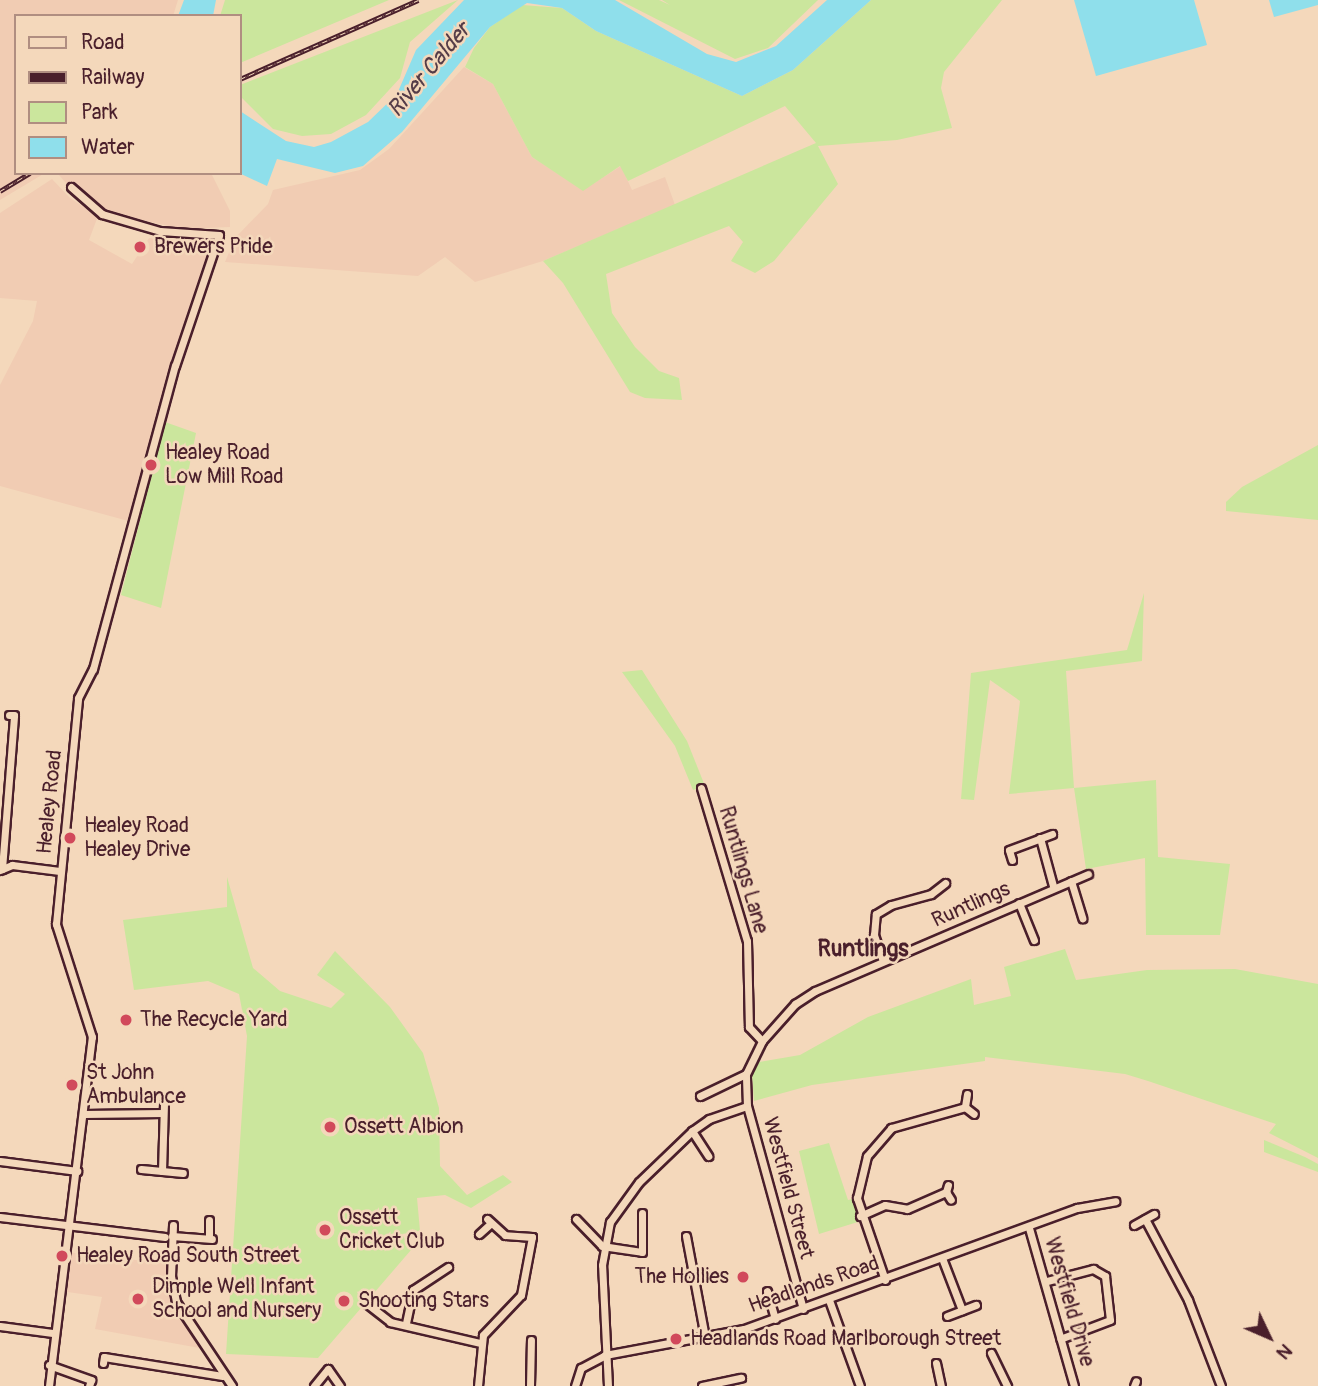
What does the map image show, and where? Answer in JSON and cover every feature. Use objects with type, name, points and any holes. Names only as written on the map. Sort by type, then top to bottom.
[{"type":"street","name":"Healey Road","points":[[49,1386],[53,1333],[72,1226],[91,1025],[58,939],[60,871],[78,698],[93,669],[175,366],[219,235],[160,231],[102,214],[71,187]]},
{"type":"street","points":[[9,715],[14,715],[1,869],[12,865],[60,871]]},
{"type":"street","name":"Runtlings Lane","points":[[701,788],[747,941],[749,1027],[762,1041]]},
{"type":"street","points":[[999,848],[1009,850],[1052,834]]},
{"type":"street","points":[[1040,838],[1053,886]]},
{"type":"street","points":[[1009,850],[1012,860]]},
{"type":"street","name":"Runtlings","points":[[746,1074],[762,1041],[794,1004],[883,961],[1053,886],[1088,874]]},
{"type":"street","points":[[1071,881],[1082,918]]},
{"type":"street","points":[[883,961],[874,935],[876,914],[891,905],[931,894],[945,883]]},
{"type":"street","points":[[1019,903],[1034,940]]},
{"type":"street","points":[[700,1096],[746,1074]]},
{"type":"street","name":"Westfield Street","points":[[746,1074],[747,1106],[803,1309]]},
{"type":"street","points":[[965,1107],[968,1094]]},
{"type":"street","points":[[162,1171],[163,1102]]},
{"type":"street","points":[[608,1386],[602,1247],[610,1222],[625,1200],[692,1131],[709,1119],[747,1106]]},
{"type":"street","points":[[885,1280],[860,1216],[858,1184],[872,1146],[891,1128],[915,1119],[965,1107],[974,1114]]},
{"type":"street","points":[[84,1114],[163,1113]]},
{"type":"street","points":[[915,1119],[918,1130]]},
{"type":"street","points":[[692,1131],[708,1156]]},
{"type":"street","points":[[0,1161],[77,1171]]},
{"type":"street","points":[[141,1169],[183,1173]]},
{"type":"street","points":[[860,1216],[885,1205],[907,1209],[947,1188],[951,1200]]},
{"type":"street","name":"Headlands Road","points":[[605,1355],[705,1338],[775,1319],[885,1280],[999,1235],[1029,1228],[1077,1208],[1115,1201]]},
{"type":"street","points":[[576,1219],[602,1247],[642,1252],[642,1213]]},
{"type":"street","points":[[1134,1224],[1154,1214]]},
{"type":"street","points":[[0,1217],[169,1236],[211,1238],[209,1220]]},
{"type":"street","points":[[1145,1219],[1188,1300],[1221,1386]]},
{"type":"street","points":[[478,1386],[480,1343],[522,1296],[532,1237],[505,1235],[488,1222],[479,1234]]},
{"type":"street","points":[[173,1225],[169,1236],[171,1276],[176,1303],[222,1376],[232,1386]]},
{"type":"street","name":"Westfield Drive","points":[[1029,1228],[1047,1281],[1074,1386]]},
{"type":"street","points":[[686,1236],[705,1338]]},
{"type":"street","points":[[942,1258],[962,1310]]},
{"type":"street","points":[[406,1323],[413,1290],[438,1277],[448,1267]]},
{"type":"street","points":[[1047,1281],[1093,1269],[1105,1276],[1110,1320],[1060,1339]]},
{"type":"street","points":[[767,1291],[775,1319]]},
{"type":"street","points":[[829,1300],[860,1386]]},
{"type":"street","points":[[366,1303],[390,1322],[406,1323],[480,1343]]},
{"type":"street","points":[[947,1316],[976,1305]]},
{"type":"street","points":[[0,1326],[53,1333]]},
{"type":"street","points":[[530,1386],[531,1340]]},
{"type":"street","points":[[992,1353],[999,1360],[1007,1386]]},
{"type":"street","points":[[575,1386],[581,1368],[605,1355]]},
{"type":"street","points":[[103,1363],[104,1357],[222,1376]]},
{"type":"street","points":[[936,1363],[937,1382]]},
{"type":"street","points":[[49,1365],[91,1380],[89,1386]]},
{"type":"street","points":[[314,1386],[328,1369],[340,1386]]},
{"type":"street","points":[[702,1386],[741,1378]]},
{"type":"shaded area","points":[[0,0],[178,0],[174,14],[14,14],[14,175],[42,175],[0,200]]},
{"type":"shaded area","points":[[464,67],[493,84],[532,157],[583,190],[621,166],[632,190],[665,177],[675,205],[543,261],[475,282],[445,257],[418,276],[225,262],[235,238],[268,204],[273,190],[360,170],[389,149]]},
{"type":"shaded area","points":[[59,175],[212,175],[230,211],[230,227],[182,229],[106,212],[91,205],[79,188],[72,190]]},
{"type":"shaded area","points":[[52,179],[70,198],[98,216],[89,240],[132,264],[149,238],[206,245],[211,254],[132,522],[0,486],[0,385],[33,321],[37,301],[0,298],[0,213]]},
{"type":"shaded area","name":"Dimple Well Infant School and Nursery","points":[[67,1252],[170,1264],[176,1302],[205,1349],[95,1329],[102,1297],[61,1291]]},
{"type":"green space","points":[[225,0],[389,0],[242,62],[242,14],[221,14]]},
{"type":"green space","points":[[458,0],[410,42],[400,78],[366,115],[331,134],[302,136],[273,129],[242,98],[242,84]]},
{"type":"green space","points":[[619,0],[659,0],[670,5],[662,0],[818,0],[768,48],[735,59]]},
{"type":"green space","points":[[871,0],[1002,0],[944,72],[941,88],[952,128],[897,140],[818,146],[838,184],[774,261],[755,273],[731,261],[743,242],[729,226],[606,274],[612,313],[635,347],[659,371],[679,378],[682,400],[645,398],[630,392],[563,283],[543,261],[816,143],[785,106],[628,181],[620,166],[583,191],[532,157],[493,84],[465,67],[474,48],[490,27],[522,5],[562,8],[596,31],[742,96],[793,70]]},
{"type":"green space","points":[[165,422],[196,433],[161,608],[121,595]]},
{"type":"green space","points":[[1318,445],[1318,520],[1226,511],[1226,502],[1242,487]]},
{"type":"green space","points":[[1144,593],[1142,661],[1066,671],[1074,788],[1009,794],[1020,701],[990,680],[974,800],[961,799],[971,673],[1127,650]]},
{"type":"green space","points":[[642,670],[687,741],[705,786],[693,790],[675,746],[622,672]]},
{"type":"green space","points":[[1156,780],[1158,857],[1230,864],[1220,935],[1146,935],[1145,858],[1086,869],[1074,788]]},
{"type":"green space","points":[[227,877],[253,968],[280,991],[331,1008],[345,994],[317,975],[335,951],[390,1007],[423,1053],[439,1108],[440,1166],[467,1195],[503,1175],[512,1182],[471,1208],[445,1195],[417,1198],[420,1231],[402,1234],[411,1250],[318,1358],[226,1354],[247,1036],[239,994],[208,981],[134,990],[123,920],[227,907]]},
{"type":"green space","points":[[1065,949],[1076,980],[1147,970],[1235,969],[1318,984],[1318,1158],[1269,1133],[1276,1124],[1125,1074],[985,1057],[985,1061],[812,1085],[754,1101],[752,1075],[759,1062],[800,1055],[868,1017],[971,979],[974,1005],[1011,996],[1004,967]]},
{"type":"green space","points":[[1264,1140],[1318,1164],[1318,1172],[1264,1152]]},
{"type":"green space","points":[[829,1143],[848,1200],[857,1198],[861,1221],[819,1234],[799,1151]]},
{"type":"water","points":[[184,0],[216,0],[213,14],[179,14]]},
{"type":"water","name":"River Calder","points":[[464,0],[615,0],[707,54],[736,62],[776,46],[827,0],[871,0],[793,70],[742,96],[596,31],[562,8],[527,3],[490,27],[402,132],[363,166],[335,173],[277,159],[267,186],[242,174],[242,112],[286,141],[314,147],[331,142],[368,122],[397,94],[416,50]]},
{"type":"water","points":[[1074,0],[1194,0],[1207,45],[1096,76]]},
{"type":"water","points":[[1269,0],[1318,0],[1318,5],[1274,17]]},
{"type":"railway","points":[[242,78],[418,0]]},
{"type":"railway","points":[[0,191],[27,175]]},
{"type":"place","name":"Brewers Pride","points":[[140,247]]},
{"type":"place","name":"Healey Road Low Mill Road","points":[[151,465]]},
{"type":"place","name":"Healey Road Healey Drive","points":[[70,838]]},
{"type":"place","name":"The Recycle Yard","points":[[126,1020]]},
{"type":"place","name":"St John Ambulance","points":[[72,1085]]},
{"type":"place","name":"Ossett Albion","points":[[330,1127]]},
{"type":"place","name":"Ossett Cricket Club","points":[[325,1230]]},
{"type":"place","name":"Healey Road South Street","points":[[62,1256]]},
{"type":"place","name":"The Hollies","points":[[743,1277]]},
{"type":"place","name":"Dimple Well Infant School and Nursery","points":[[138,1299]]},
{"type":"place","name":"Shooting Stars","points":[[344,1301]]},
{"type":"place","name":"Headlands Road Marlborough Street","points":[[676,1339]]},
{"type":"district","name":"Runtlings","points":[[863,949]]}]
